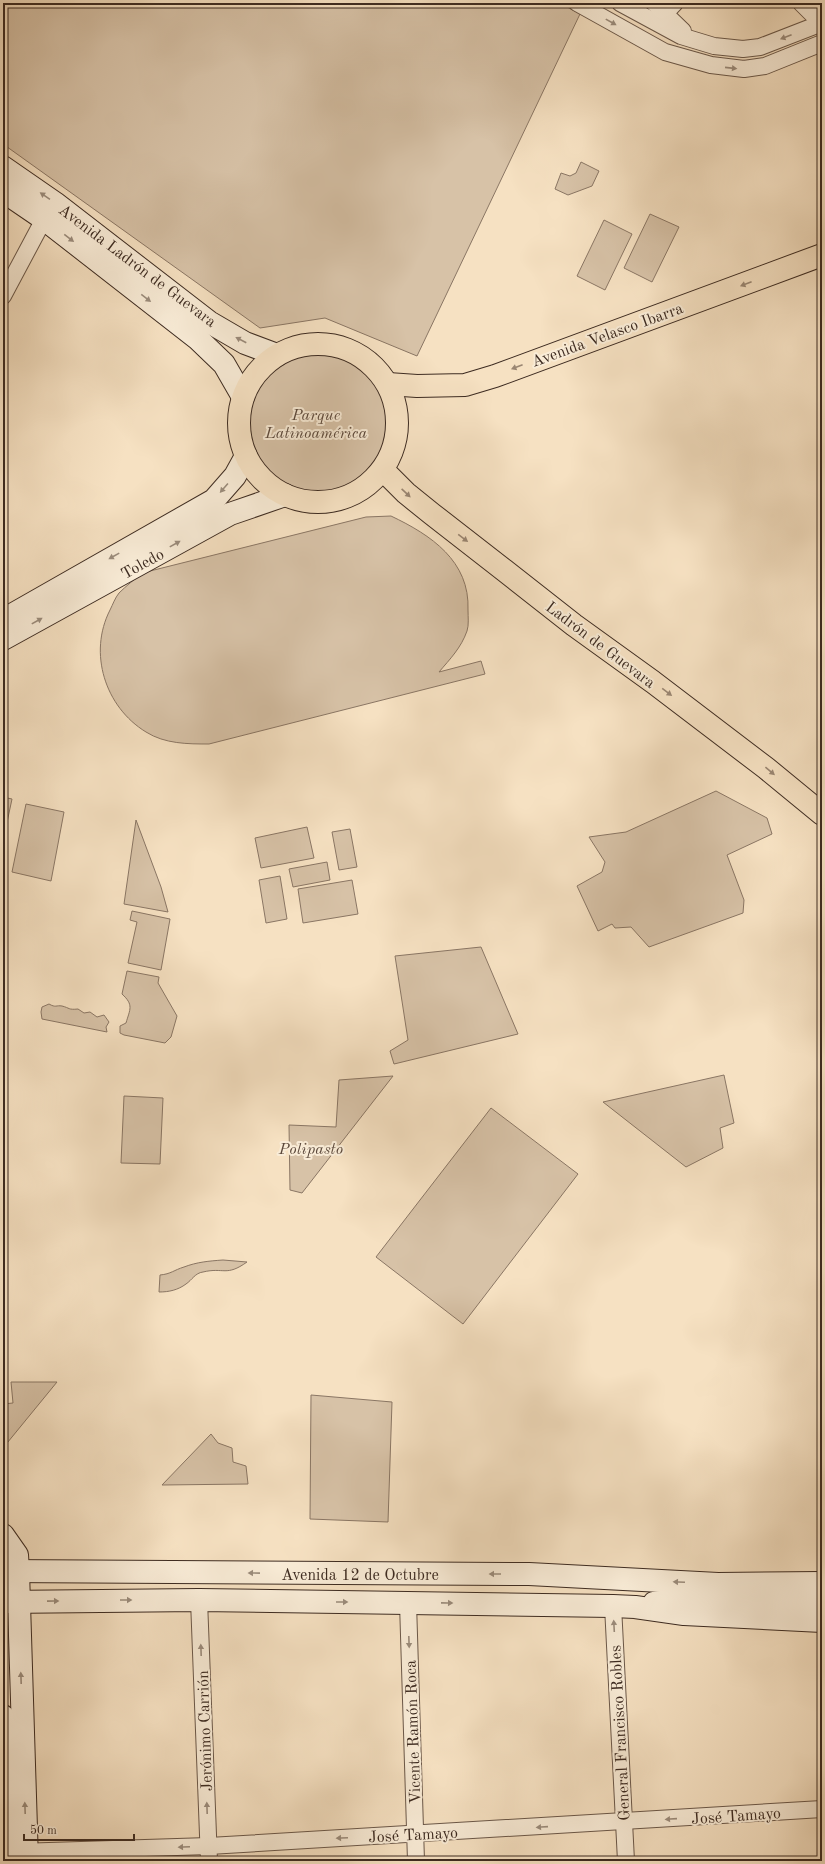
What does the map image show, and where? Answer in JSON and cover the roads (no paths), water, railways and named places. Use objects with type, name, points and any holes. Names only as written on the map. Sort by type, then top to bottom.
[{"type":"main road","name":"Avenida Ladrón de Guevara","points":[[3,167],[55,203],[209,322],[245,342],[277,355]]},
{"type":"main road","name":"Avenida Ladrón de Guevara","points":[[3,191],[44,219],[214,353],[224,364],[243,397]]},
{"type":"main road","points":[[646,321],[691,289],[822,241]]},
{"type":"main road","name":"Avenida Velasco Ibarra","points":[[388,384],[417,386],[465,385],[495,376],[822,255]]},
{"type":"main road","points":[[326,344],[350,351],[372,365],[388,384],[396,405],[398,428],[394,450],[383,470],[368,486],[349,497],[328,502],[306,502],[285,495],[264,481],[256,472],[246,456],[240,437],[239,423],[243,397],[249,383],[258,371],[277,355],[301,345],[326,344]]},
{"type":"main road","name":"Toledo","points":[[3,620],[214,500],[235,476],[246,456]]},
{"type":"main road","name":"Ladrón de Guevara","points":[[383,470],[406,493],[574,626],[653,682],[766,768],[822,814]]},
{"type":"main road","name":"Toledo","points":[[3,639],[230,514],[285,495]]},
{"type":"main road","points":[[3,1535],[17,1555],[11,1571],[15,1856]]},
{"type":"main road","name":"Avenida 12 de Octubre","points":[[11,1571],[529,1574],[718,1584],[822,1583]]},
{"type":"main road","points":[[269,1602],[297,1592],[305,1584],[307,1573]]},
{"type":"main road","points":[[408,1603],[410,1592],[418,1584],[461,1574]]},
{"type":"main road","name":"Avenida 12 de Octubre","points":[[718,1584],[734,1579],[752,1577],[822,1577]]},
{"type":"main road","name":"Avenida 12 de Octubre","points":[[635,1607],[668,1600],[691,1598],[822,1600]]},
{"type":"main road","name":"Avenida 12 de Octubre","points":[[11,1602],[199,1600],[613,1606],[635,1607],[684,1614],[822,1621]]},
{"type":"main road","points":[[668,1600],[692,1606],[822,1609]]},
{"type":"main road","points":[[3,1716],[15,1856]]},
{"type":"street","points":[[577,3],[665,52],[711,65],[744,69],[765,66],[822,43]]},
{"type":"street","points":[[620,3],[662,11],[681,36],[697,42],[743,49],[760,47],[822,23],[801,3]]},
{"type":"street","points":[[641,39],[662,11]]},
{"type":"street","points":[[3,296],[44,219]]},
{"type":"street","name":"Jerónimo Carrión","points":[[199,1600],[209,1854]]},
{"type":"street","name":"Vicente Ramón Roca","points":[[408,1603],[416,1861]]},
{"type":"street","name":"General Francisco Robles","points":[[613,1606],[626,1861]]},
{"type":"street","name":"José Tamayo","points":[[15,1856],[209,1854],[415,1834],[822,1810]]},
{"type":"park label","name":"Parque Latinoamérica","points":[[316,423]]},
{"type":"park label","name":"Polipasto","points":[[311,1148]]}]
